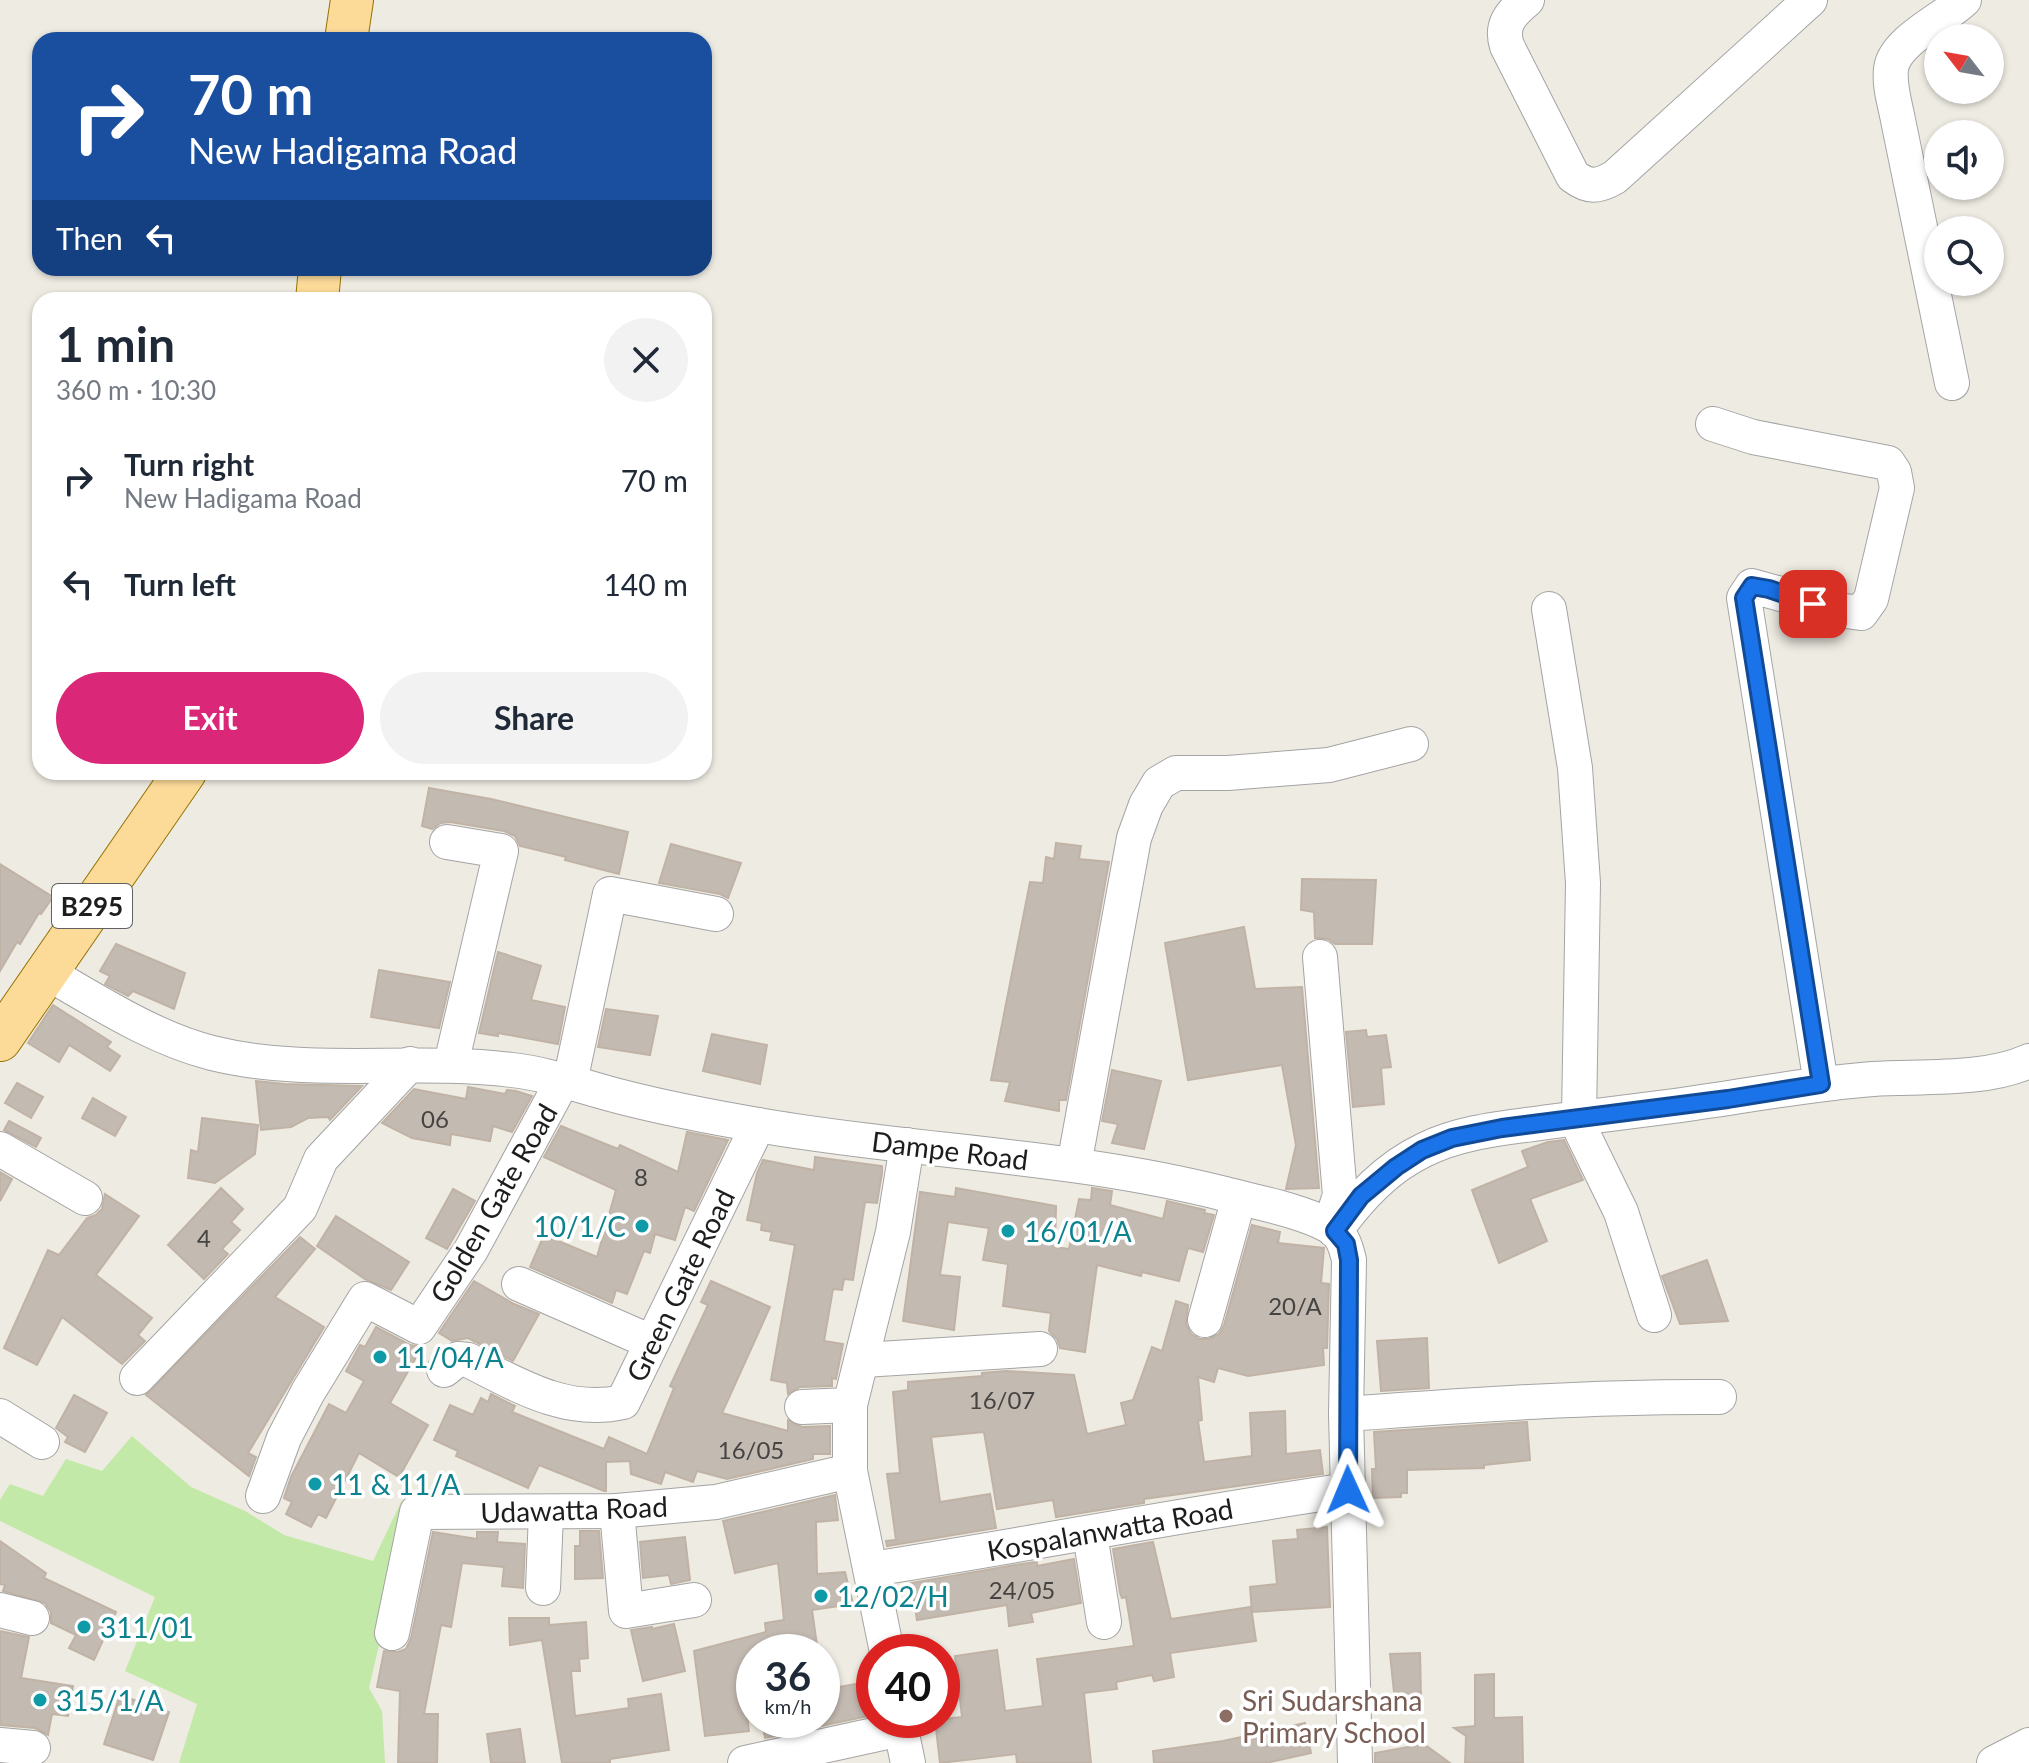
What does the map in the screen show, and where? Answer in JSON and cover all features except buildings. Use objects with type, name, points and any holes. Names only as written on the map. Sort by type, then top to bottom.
[{"type":"main road","points":[[347,32],[352,0]]},
{"type":"main road","name":"B295","points":[[0,1040],[179,780]]},
{"type":"street","points":[[1527,0],[1505,23],[1503,35],[1507,46],[1573,176],[1584,185],[1601,186],[1615,177],[1810,0]]},
{"type":"street","points":[[1952,383],[1895,107],[1891,68],[1893,57],[1901,47],[1951,13],[1964,0]]},
{"type":"street","points":[[1713,424],[1753,437],[1888,463],[1894,472],[1897,488],[1871,599],[1861,613],[1826,607],[1752,586],[1744,598],[1821,1084]]},
{"type":"street","points":[[1549,609],[1575,768],[1583,883],[1577,1118],[1621,1212],[1654,1315]]},
{"type":"street","points":[[1074,1165],[1134,838],[1146,805],[1159,783],[1176,773],[1228,773],[1329,765],[1411,744]]},
{"type":"street","points":[[447,842],[501,851],[451,1064]]},
{"type":"street","points":[[566,1081],[610,894],[716,914]]},
{"type":"street","points":[[1320,957],[1340,1195],[1333,1228]]},
{"type":"street","name":"Dampe Road","points":[[46,972],[156,1033],[209,1052],[297,1065],[451,1064],[516,1070],[675,1109],[758,1125],[1148,1175],[1239,1198],[1333,1228]]},
{"type":"street","points":[[1333,1228],[1361,1196],[1396,1167],[1422,1150],[1452,1138],[1821,1084],[1967,1074],[2019,1066],[2029,1061]]},
{"type":"street","points":[[137,1378],[300,1208],[321,1159],[410,1064]]},
{"type":"street","name":"Golden Gate Road","points":[[263,1496],[284,1438],[365,1299],[419,1327],[471,1250],[566,1081]]},
{"type":"street","name":"Green Gate Road","points":[[444,1370],[458,1359],[468,1360],[530,1392],[570,1404],[601,1407],[623,1402],[758,1125]]},
{"type":"street","points":[[884,1634],[850,1471],[850,1405],[893,1232],[907,1145]]},
{"type":"street","points":[[0,1149],[85,1198]]},
{"type":"street","points":[[1205,1320],[1239,1198]]},
{"type":"street","points":[[1333,1228],[1346,1244],[1349,1260],[1346,1414],[1355,1763]]},
{"type":"street","points":[[519,1284],[651,1342]]},
{"type":"street","points":[[863,1360],[1040,1349]]},
{"type":"street","points":[[1346,1414],[1641,1396],[1719,1397]]},
{"type":"street","points":[[802,1407],[850,1405]]},
{"type":"street","points":[[0,1416],[42,1442]]},
{"type":"street","name":"Udawatta Road","points":[[392,1633],[417,1512],[617,1511],[716,1502],[850,1471]]},
{"type":"street","name":"Kospalanwatta Road","points":[[872,1569],[1348,1490]]},
{"type":"street","points":[[617,1511],[626,1611],[694,1600]]},
{"type":"street","points":[[543,1588],[546,1513]]},
{"type":"street","points":[[1090,1534],[1104,1622]]},
{"type":"street","points":[[745,1763],[856,1736]]},
{"type":"street","points":[[903,1738],[908,1763]]},
{"type":"street","points":[[1994,1763],[2029,1745]]},
{"type":"green space","points":[[132,1436],[191,1487],[245,1511],[284,1535],[373,1561],[402,1500],[412,1503],[369,1688],[382,1711],[385,1763],[179,1763],[197,1704],[125,1671],[155,1597],[0,1521],[0,1500],[10,1484],[43,1496],[66,1459],[102,1471]]},
{"type":"place","name":"10/1/C","points":[[642,1226]]},
{"type":"place","name":"16/01/A","points":[[1008,1231]]},
{"type":"place","name":"11/04/A","points":[[380,1357]]},
{"type":"place","name":"11 & 11/A","points":[[315,1484]]},
{"type":"place","name":"12/02/H","points":[[821,1596]]},
{"type":"place","name":"311/01","points":[[84,1627]]},
{"type":"place","name":"315/1/A","points":[[40,1700]]},
{"type":"place","name":"Sri Sudarshana Primary School","points":[[1226,1716]]},
{"type":"route","points":[[1348,1490],[1349,1260],[1346,1244],[1335,1231],[1361,1196],[1422,1150],[1452,1138],[1502,1128],[1821,1084],[1744,598],[1752,586],[1813,604]]}]
